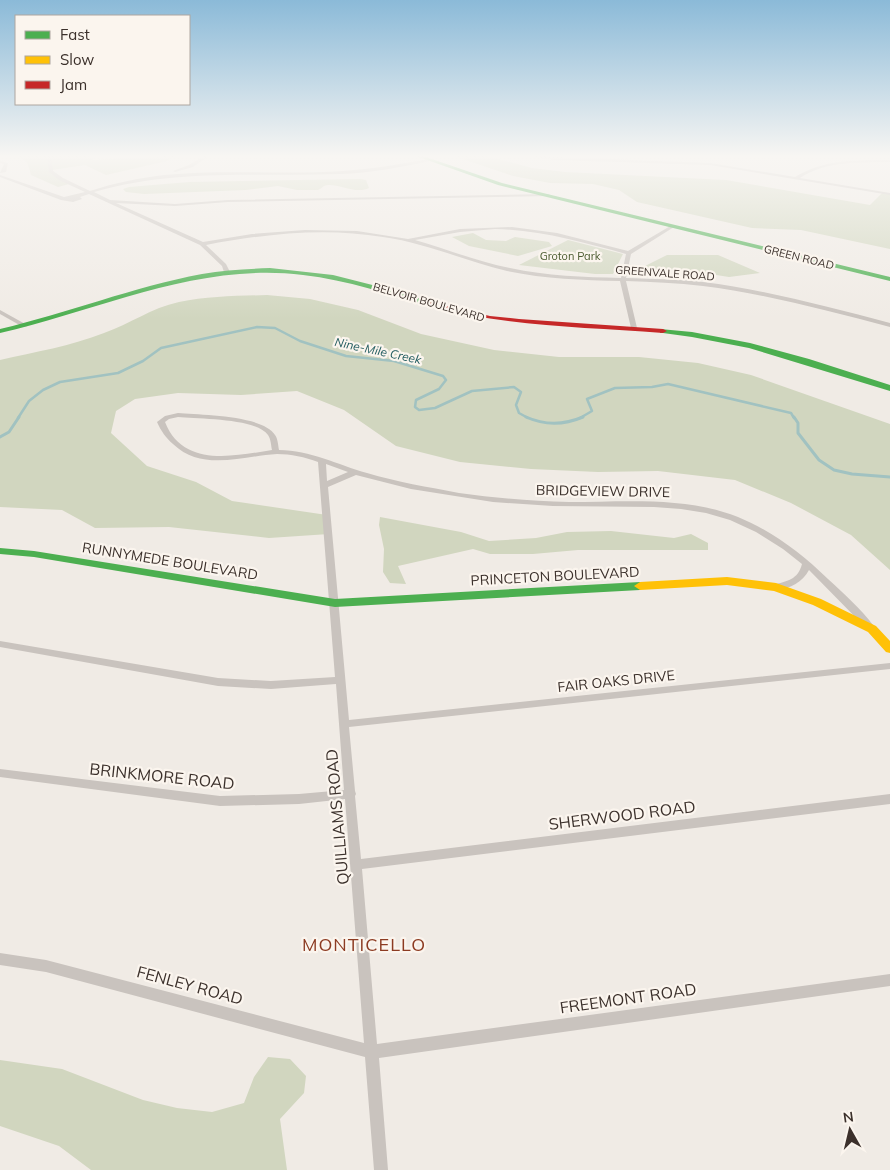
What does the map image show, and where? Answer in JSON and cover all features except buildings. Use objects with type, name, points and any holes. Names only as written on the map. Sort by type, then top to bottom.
[{"type":"street","points":[[129,211],[202,244],[224,265],[227,272]]},
{"type":"street","points":[[136,214],[151,211]]},
{"type":"street","name":"GREEN ROAD","points":[[610,211],[890,280]]},
{"type":"street","points":[[634,328],[623,280],[629,254],[672,226]]},
{"type":"street","points":[[408,240],[469,229],[521,229],[546,232],[629,254]]},
{"type":"street","name":"GREENVALE ROAD","points":[[202,244],[259,234],[325,231],[408,240],[512,271],[543,275],[702,284],[765,294],[890,325]]},
{"type":"street","name":"BELVOIR BOULEVARD","points":[[0,332],[60,317],[155,285],[227,272],[286,271],[340,277],[446,309],[492,320],[528,325],[634,328],[684,332],[749,344],[890,388]]},
{"type":"street","points":[[0,312],[24,326]]},
{"type":"street","name":"BRIDGEVIEW DRIVE","points":[[276,452],[272,435],[252,422],[178,415],[167,417],[161,422],[178,447],[196,456],[227,458],[276,452],[301,453],[355,472],[402,485],[480,498],[540,503],[660,503],[683,505],[714,512],[746,524],[785,546],[872,629]]},
{"type":"street","name":"QUILLIAMS ROAD","points":[[322,461],[340,680],[358,864],[370,1052],[381,1170]]},
{"type":"street","points":[[325,485],[355,472]]},
{"type":"street","name":"RUNNYMEDE BOULEVARD","points":[[0,551],[44,555],[335,603]]},
{"type":"street","name":"PRINCETON BOULEVARD","points":[[776,587],[790,585],[800,579],[806,564]]},
{"type":"street","name":"PRINCETON BOULEVARD","points":[[335,603],[727,581],[776,587],[817,602],[872,629],[890,649]]},
{"type":"street","points":[[0,644],[218,682],[270,685],[340,680]]},
{"type":"street","name":"FAIR OAKS DRIVE","points":[[345,724],[890,666]]},
{"type":"street","name":"BRINKMORE ROAD","points":[[0,773],[220,801],[299,799],[351,794]]},
{"type":"street","name":"SHERWOOD ROAD","points":[[358,864],[890,799]]},
{"type":"street","name":"FENLEY ROAD","points":[[0,958],[46,966],[370,1052]]},
{"type":"street","name":"FREEMONT ROAD","points":[[370,1052],[890,980]]},
{"type":"green space","points":[[675,211],[890,211],[890,249],[801,230],[752,228]]},
{"type":"green space","points":[[473,233],[486,240],[506,241],[515,237],[549,242],[552,246],[518,256],[469,246],[452,237]]},
{"type":"green space","name":"Groton Park","points":[[568,240],[623,254],[613,274],[595,274],[519,265]]},
{"type":"green space","points":[[667,255],[718,255],[760,273],[729,277],[678,269],[645,272],[643,267]]},
{"type":"green space","points":[[267,295],[310,299],[358,310],[421,334],[494,350],[559,357],[639,357],[698,363],[751,375],[890,424],[890,570],[851,535],[791,503],[735,480],[658,471],[598,472],[531,469],[460,462],[396,446],[344,410],[297,391],[241,395],[178,393],[135,399],[116,411],[111,433],[147,466],[196,482],[232,501],[327,515],[329,534],[269,538],[169,527],[95,528],[62,510],[0,507],[0,360],[79,342],[114,329],[159,308],[179,302],[212,297]]},
{"type":"green space","points":[[380,517],[461,532],[489,541],[536,538],[567,532],[611,531],[674,538],[691,534],[708,543],[708,550],[578,550],[533,554],[490,554],[473,549],[398,566],[406,584],[390,583],[383,572],[384,549],[379,525]]},
{"type":"green space","points":[[268,1057],[290,1059],[306,1076],[304,1093],[280,1119],[287,1170],[91,1170],[59,1146],[0,1126],[0,1060],[62,1069],[143,1100],[177,1108],[212,1112],[244,1103],[254,1077]]},
{"type":"waterway","name":"Nine-Mile Creek","points":[[18,418],[29,401],[43,390],[60,382],[118,373],[143,361],[161,348],[257,327],[275,328],[300,341],[346,356],[394,361],[443,376],[446,380],[439,389],[416,400],[415,407],[419,410],[435,408],[472,391],[514,387],[521,392],[516,405],[519,413],[527,417]]},
{"type":"waterway","name":"Nine-Mile Creek","points":[[580,418],[592,411],[587,399],[615,388],[652,387],[668,384],[791,413],[794,418]]},
{"type":"waterway","name":"Nine-Mile Creek","points":[[0,437],[9,432],[19,417]]},
{"type":"waterway","name":"Nine-Mile Creek","points":[[527,417],[540,422],[554,423],[569,422],[583,417]]},
{"type":"waterway","name":"Nine-Mile Creek","points":[[794,417],[798,423],[798,433],[819,460],[834,470],[852,474],[890,477]]},
{"type":"traffic: fast","points":[[609,211],[890,279]]},
{"type":"traffic: fast","points":[[0,331],[168,283],[204,275],[238,271],[270,270],[333,277],[365,284],[432,304]]},
{"type":"traffic: fast","points":[[663,331],[692,334],[750,345],[890,388]]},
{"type":"traffic: fast","points":[[0,551],[34,554],[335,603],[640,586]]},
{"type":"traffic: slow","points":[[640,586],[727,581],[776,587],[817,602],[872,629],[890,649]]},
{"type":"traffic: jam","points":[[432,304],[490,318],[519,322],[663,331]]},
{"type":"district","name":"MONTICELLO","points":[[364,945]]}]
